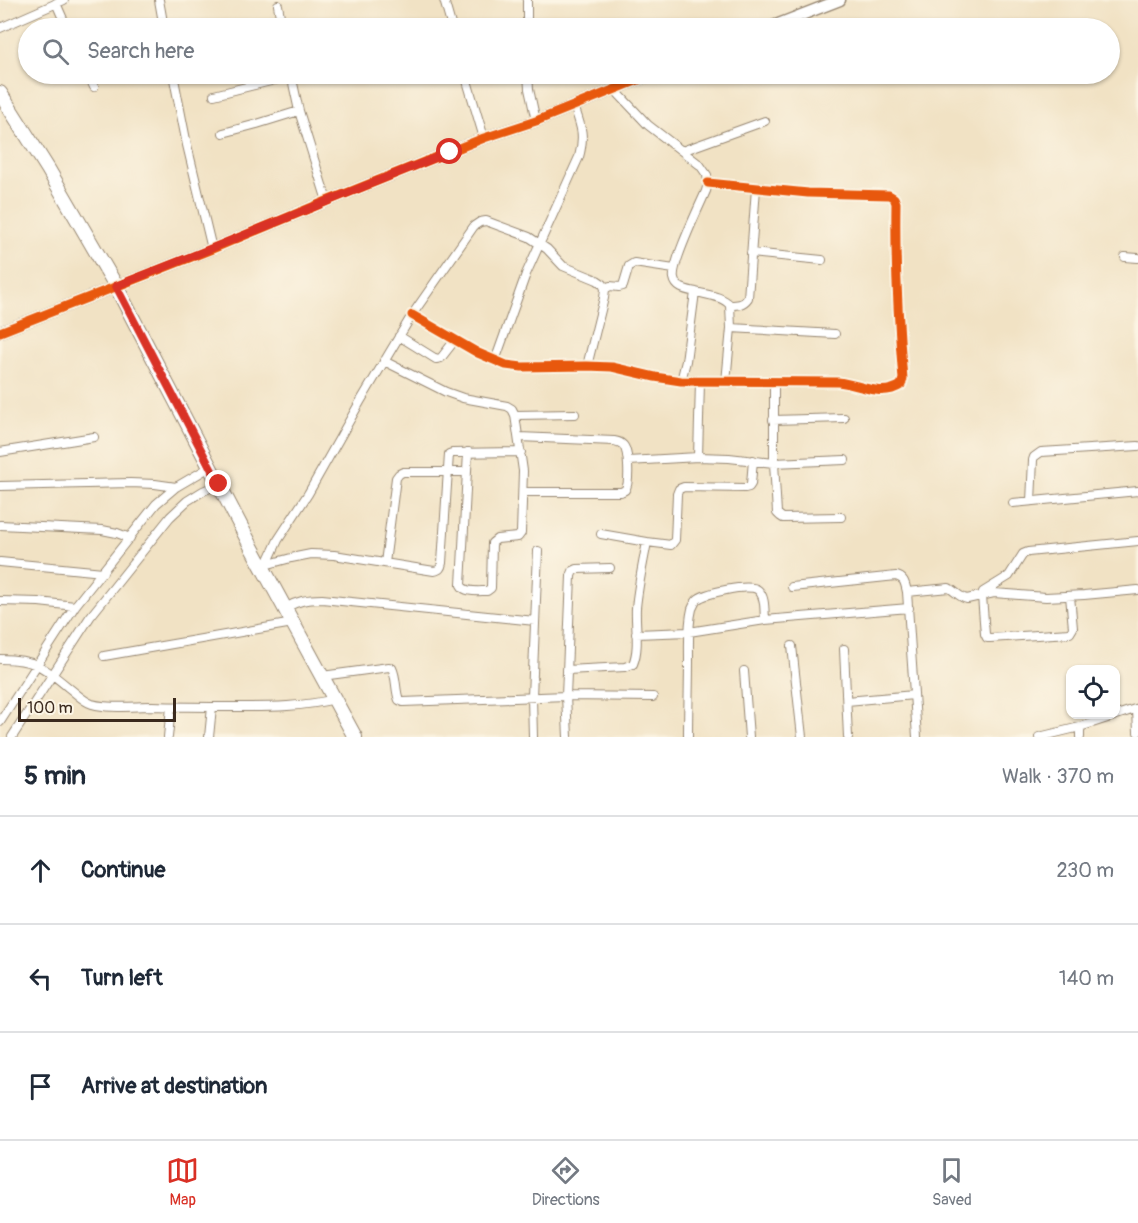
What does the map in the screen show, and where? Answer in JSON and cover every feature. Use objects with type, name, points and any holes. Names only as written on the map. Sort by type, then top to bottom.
[{"type":"main road","points":[[0,93],[48,169],[116,286],[355,737]]},
{"type":"street","points":[[159,0],[162,18]]},
{"type":"street","points":[[444,0],[449,18]]},
{"type":"street","points":[[527,0],[527,18]]},
{"type":"street","points":[[794,18],[840,0]]},
{"type":"street","points":[[21,18],[54,2],[63,18]]},
{"type":"street","points":[[278,5],[280,18]]},
{"type":"street","points":[[0,28],[18,19]]},
{"type":"street","points":[[175,84],[212,249]]},
{"type":"street","points":[[214,95],[256,84]]},
{"type":"street","points":[[293,84],[327,201]]},
{"type":"street","points":[[468,84],[484,138]]},
{"type":"street","points":[[529,84],[536,121]]},
{"type":"street","points":[[0,332],[212,249],[484,138],[536,121],[627,84]]},
{"type":"street","points":[[614,89],[648,125],[700,165],[707,175],[706,192],[674,269],[674,278],[683,290],[723,299],[730,305],[741,304],[748,298],[756,188]]},
{"type":"street","points":[[495,361],[539,243],[579,157],[583,143],[582,132],[573,106]]},
{"type":"street","points":[[223,133],[299,111]]},
{"type":"street","points":[[682,151],[765,122]]},
{"type":"street","points":[[412,315],[455,340],[506,365],[612,367],[655,377],[700,382],[850,383],[868,390],[897,388],[901,385],[903,379],[894,198],[890,195],[808,193],[708,183]]},
{"type":"street","points":[[264,565],[412,315],[474,226],[480,222],[486,221],[529,237],[539,243],[563,266],[603,284],[605,290],[587,366]]},
{"type":"street","points":[[751,253],[822,260]]},
{"type":"street","points":[[1125,257],[1138,258]]},
{"type":"street","points":[[605,290],[610,286],[623,286],[629,266],[634,263],[674,269]]},
{"type":"street","points":[[681,381],[695,292]]},
{"type":"street","points":[[726,382],[731,328],[730,305]]},
{"type":"street","points":[[731,328],[835,334]]},
{"type":"street","points":[[399,336],[439,359],[455,340]]},
{"type":"street","points":[[384,361],[446,392],[463,398],[507,406],[515,415],[523,471],[521,534],[518,537],[497,539],[492,543],[490,589],[487,591],[466,590],[461,585],[468,452]]},
{"type":"street","points":[[698,457],[700,382]]},
{"type":"street","points":[[774,382],[773,420],[777,513],[783,518],[841,517]]},
{"type":"street","points":[[515,415],[575,414]]},
{"type":"street","points":[[773,420],[844,418]]},
{"type":"street","points":[[519,436],[614,441],[622,443],[626,449],[628,461],[627,487],[621,492],[523,492]]},
{"type":"street","points":[[0,452],[94,437]]},
{"type":"street","points":[[1031,501],[1033,460],[1037,454],[1138,446]]},
{"type":"street","points":[[264,565],[311,554],[334,555],[438,570],[441,568],[449,454],[521,452]]},
{"type":"street","points":[[628,461],[698,457],[774,463],[845,460]]},
{"type":"street","points":[[601,534],[667,545],[673,543],[679,489],[684,487],[745,489],[751,484],[753,460]]},
{"type":"street","points":[[0,722],[4,710],[38,664],[75,606],[156,504],[176,487],[210,467]]},
{"type":"street","points":[[386,563],[396,478],[399,474],[403,472],[466,472]]},
{"type":"street","points":[[0,486],[130,483],[176,487]]},
{"type":"street","points":[[12,737],[90,616],[170,517],[187,501],[219,484]]},
{"type":"street","points":[[1013,503],[1138,491]]},
{"type":"street","points":[[0,525],[102,530],[130,538]]},
{"type":"street","points":[[1070,596],[1073,628],[1070,633],[990,638],[987,638],[985,634],[983,592],[1009,576],[1023,554],[1138,541]]},
{"type":"street","points":[[567,670],[625,667],[633,664],[636,657],[638,590],[647,542]]},
{"type":"street","points":[[532,737],[538,551]]},
{"type":"street","points":[[0,562],[103,572]]},
{"type":"street","points":[[568,737],[566,696],[571,576],[573,570],[577,568],[610,568]]},
{"type":"street","points":[[792,587],[896,576],[904,580],[908,592],[917,737]]},
{"type":"street","points":[[688,737],[689,632],[693,607],[697,600],[703,596],[740,588],[756,588],[764,602],[765,620]]},
{"type":"street","points":[[908,592],[949,588],[967,599],[994,593],[1070,596],[1138,590]]},
{"type":"street","points":[[285,608],[298,601],[322,599],[535,621]]},
{"type":"street","points":[[0,601],[75,606]]},
{"type":"street","points":[[636,634],[689,632],[765,620],[909,608]]},
{"type":"street","points":[[104,656],[293,623]]},
{"type":"street","points":[[792,646],[802,737]]},
{"type":"street","points":[[844,649],[848,737]]},
{"type":"street","points":[[0,659],[38,664],[83,700],[93,704],[171,707],[293,706],[335,699]]},
{"type":"street","points":[[322,676],[392,668],[397,696],[403,702],[566,696],[652,697]]},
{"type":"street","points":[[744,671],[748,737]]},
{"type":"street","points":[[847,702],[914,695]]},
{"type":"street","points":[[168,737],[171,707]]},
{"type":"street","points":[[209,737],[212,707]]},
{"type":"street","points":[[1039,737],[1138,709],[1138,732]]},
{"type":"street","points":[[1080,727],[1080,737]]},
{"type":"cycle path","points":[[0,332],[212,249],[484,138],[536,121],[628,84]]},
{"type":"cycle path","points":[[412,315],[478,353],[506,365],[612,367],[681,381],[838,382],[878,390],[893,389],[901,385],[903,379],[894,198],[889,195],[808,193],[708,183]]},
{"type":"route","points":[[219,484],[116,286],[450,152]]}]
